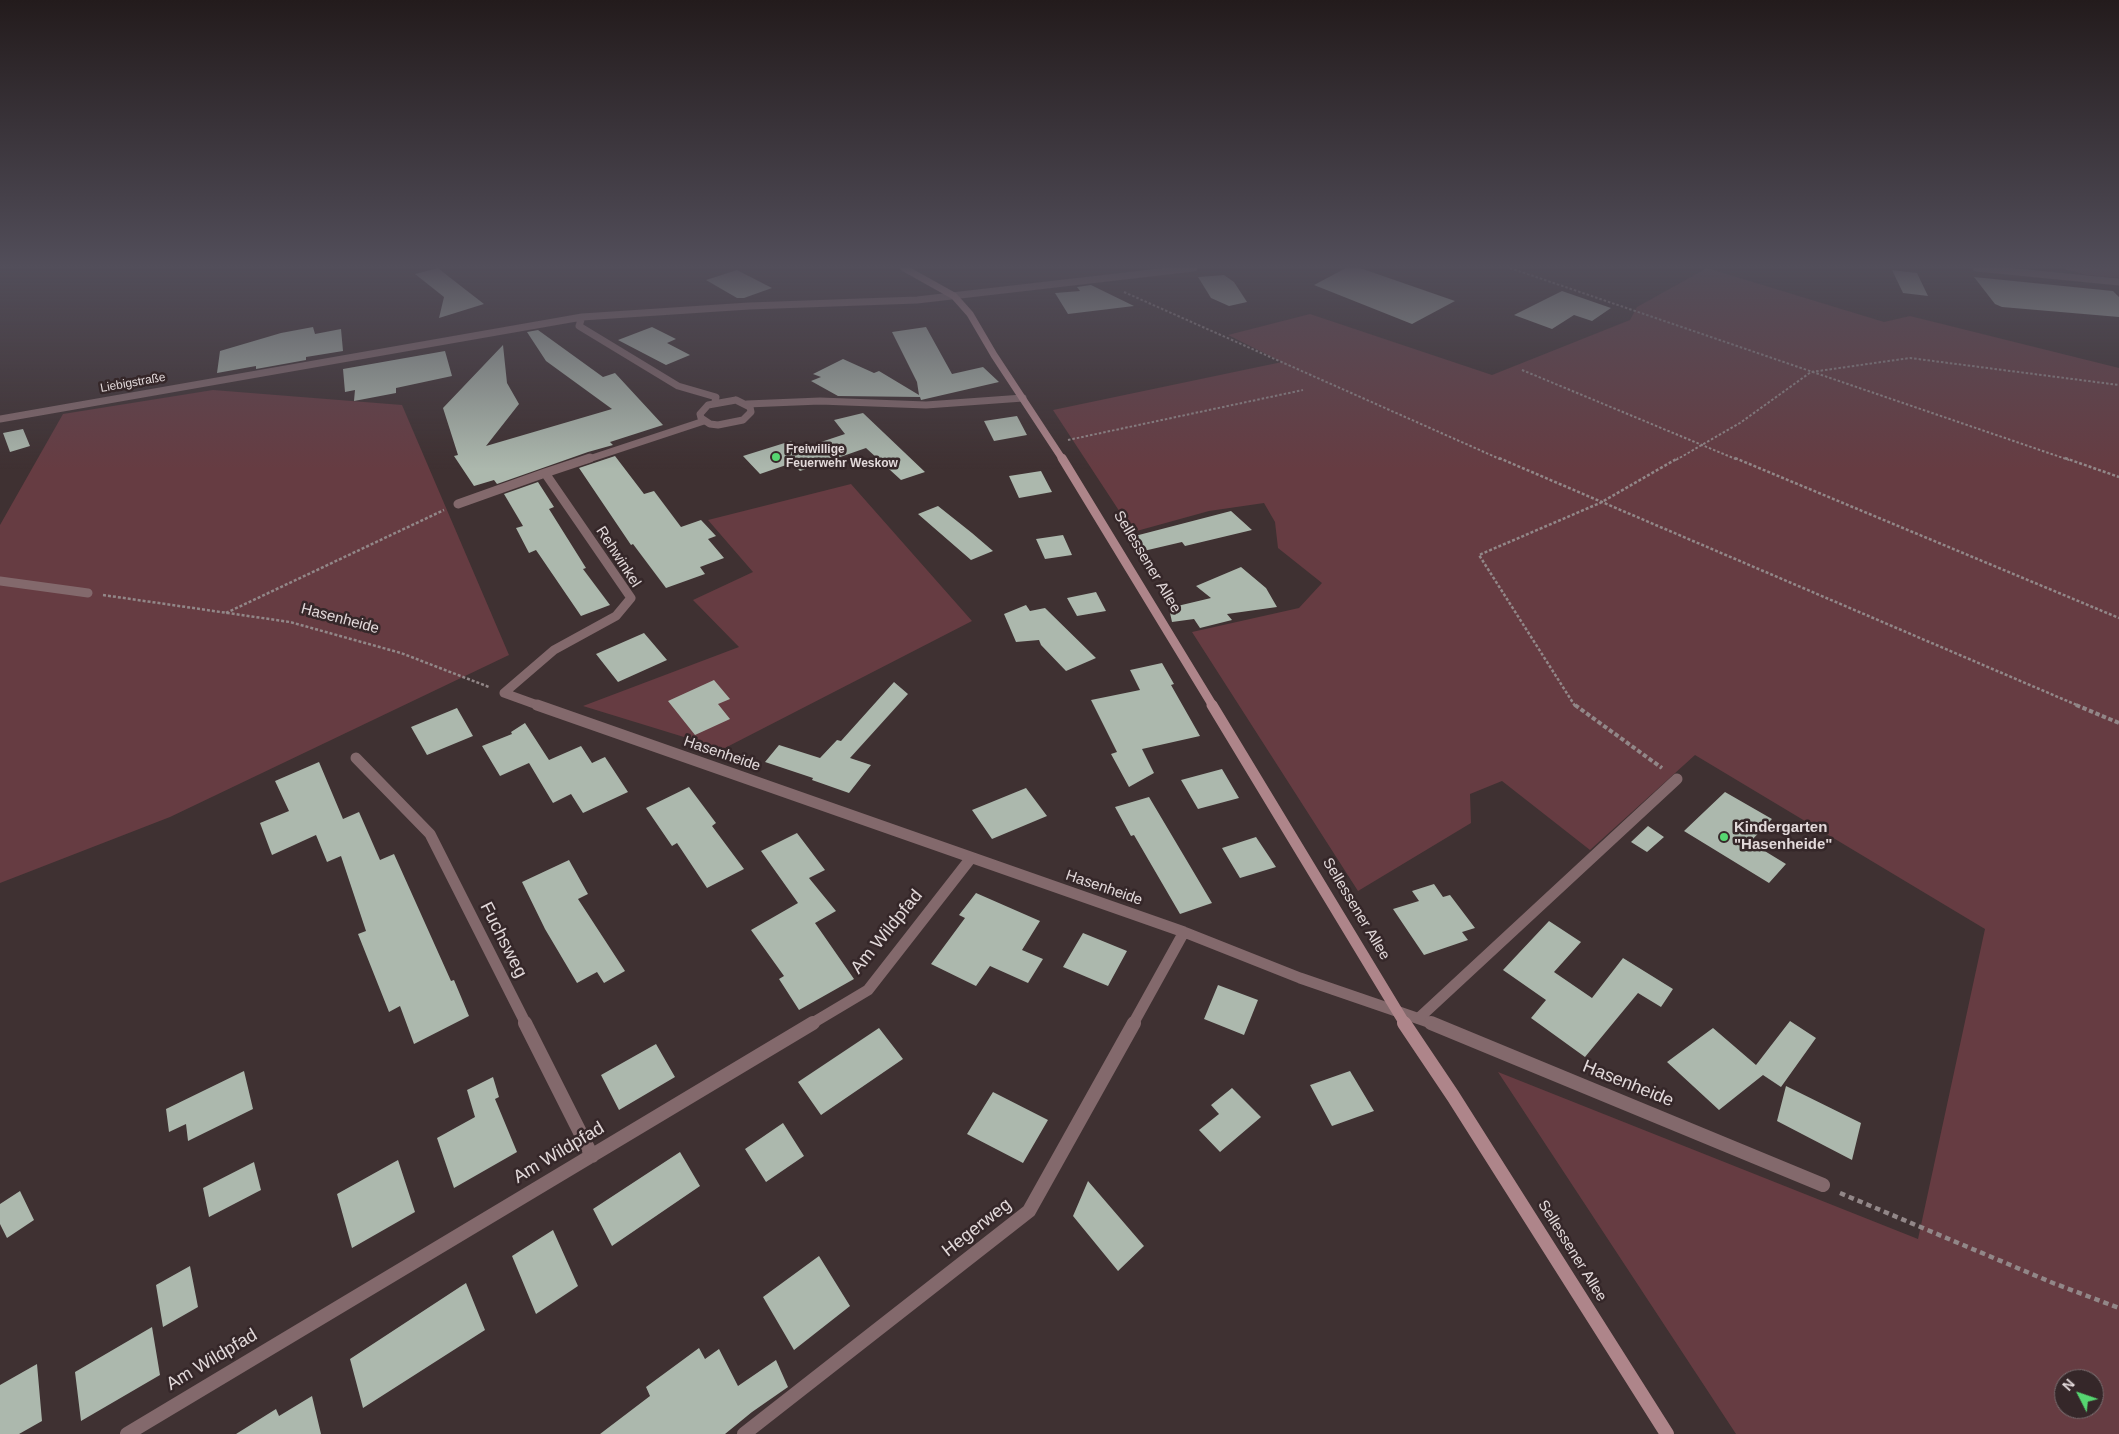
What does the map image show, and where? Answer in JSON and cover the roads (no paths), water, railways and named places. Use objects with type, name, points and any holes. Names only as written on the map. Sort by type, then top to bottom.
[{"type":"main road","name":"Sellessener Allee","points":[[982,335],[1108,530],[1396,1011],[1453,1096],[1667,1434]]},
{"type":"street","name":"Liebigstraße","points":[[0,419],[480,335]]},
{"type":"street","points":[[593,335],[678,386],[716,397],[716,402]]},
{"type":"street","points":[[704,421],[700,414],[708,405],[716,402],[736,400],[747,404],[820,401],[926,405],[1023,398]]},
{"type":"street","points":[[458,504],[545,473],[704,421],[718,425],[735,423],[743,420],[751,412],[747,404]]},
{"type":"street","name":"Rehwinkel","points":[[504,693],[554,650],[616,616],[631,598],[545,473]]},
{"type":"street","points":[[0,581],[88,593]]},
{"type":"street","name":"Hasenheide","points":[[504,693],[1184,932],[1300,978],[1419,1018],[1823,1185]]},
{"type":"street","name":"Fuchsweg","points":[[356,758],[430,834],[592,1156]]},
{"type":"street","points":[[1419,1018],[1677,779]]},
{"type":"street","name":"Am Wildpfad","points":[[127,1434],[868,990],[971,858]]},
{"type":"street","name":"Hegerweg","points":[[744,1434],[1028,1211],[1184,932]]},
{"type":"place","name":"Freiwillige Feuerwehr Weskow","points":[[776,457]]},
{"type":"place","name":"Kindergarten \"Hasenheide\"","points":[[1724,837]]}]
